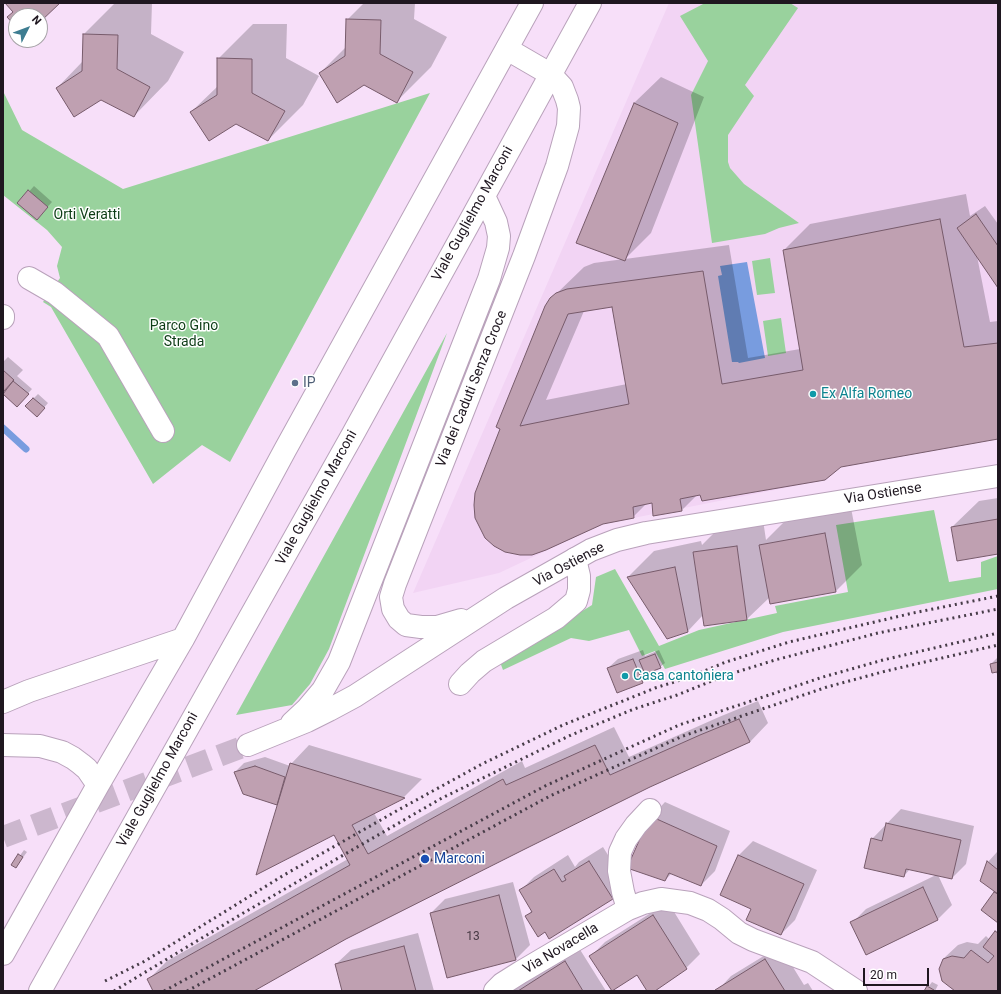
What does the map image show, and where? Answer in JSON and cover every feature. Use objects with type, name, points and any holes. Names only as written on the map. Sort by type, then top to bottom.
[{"type":"main road","points":[[3,954],[98,785],[183,639],[288,444],[532,3]]},
{"type":"main road","name":"Viale Guglielmo Marconi","points":[[40,991],[353,434],[590,3]]},
{"type":"main road","name":"Via dei Caduti Senza Croce","points":[[485,612],[437,627],[413,627],[406,625],[399,619],[393,609],[391,597],[522,264],[557,166],[568,126],[569,108],[562,87],[550,74],[507,49]]},
{"type":"main road","name":"Via dei Caduti Senza Croce","points":[[278,732],[307,709],[323,690],[339,662],[488,279],[498,248],[499,236],[496,222],[484,196]]},
{"type":"main road","points":[[29,278],[55,293],[108,336],[163,431]]},
{"type":"main road","name":"Via Ostiense","points":[[248,744],[307,721],[355,696],[485,612],[591,550],[610,543],[646,533],[998,476]]},
{"type":"main road","points":[[460,684],[484,661],[556,618],[576,601],[579,590],[579,576],[575,559]]},
{"type":"main road","points":[[3,702],[29,691],[183,639]]},
{"type":"main road","points":[[3,745],[40,746],[62,752],[73,758],[87,769],[98,785]]},
{"type":"main road","points":[[628,909],[619,871],[620,852],[626,839],[636,825],[650,810]]},
{"type":"main road","name":"Via Novacella","points":[[495,991],[502,984],[521,972],[628,909],[643,903],[661,899],[690,903],[708,910],[739,933],[753,940],[812,962],[856,991]]},
{"type":"shaded area","points":[[669,3],[998,3],[998,439],[841,467],[825,480],[603,524],[499,573],[413,593]]},
{"type":"green space","points":[[705,3],[790,3],[798,8],[745,85],[754,96],[728,135],[728,162],[730,168],[744,184],[799,223],[779,228],[765,234],[712,243],[691,95],[708,61],[680,16]]},
{"type":"green space","name":"Parco Gino Strada","points":[[3,91],[22,130],[123,189],[430,93],[230,462],[202,445],[153,484],[51,307],[43,302],[60,278],[57,266],[62,247],[47,230],[3,195]]},
{"type":"green space","points":[[770,258],[775,293],[757,295],[752,261]]},
{"type":"green space","points":[[781,318],[786,353],[768,356],[763,321]]},
{"type":"green space","points":[[447,333],[329,649],[310,684],[292,705],[236,715]]},
{"type":"green space","points":[[934,510],[949,582],[981,577],[981,562],[998,556],[998,589],[783,632],[665,669],[655,651],[642,656],[629,630],[589,641],[571,638],[503,670],[500,662],[592,605],[596,577],[615,569],[659,646],[699,630],[777,613],[775,606],[848,592],[836,525]]},
{"type":"water","points":[[747,262],[765,358],[739,363],[732,362],[718,276],[722,275],[720,266]]},
{"type":"building","points":[[5,3],[60,3],[48,14],[48,8],[9,8]]},
{"type":"building","points":[[346,19],[381,20],[380,54],[413,72],[397,103],[364,85],[337,103],[319,73],[345,56]]},
{"type":"building","points":[[83,34],[118,35],[117,69],[150,87],[134,117],[101,100],[74,117],[56,88],[82,71]]},
{"type":"building","points":[[217,58],[252,59],[252,93],[285,111],[268,141],[236,124],[209,141],[190,112],[217,95]]},
{"type":"building","points":[[634,103],[678,123],[625,261],[576,243]]},
{"type":"building","points":[[28,190],[48,207],[37,220],[17,203]]},
{"type":"building","points":[[976,214],[998,246],[998,288],[957,228]]},
{"type":"building","name":"Ex Alfa Romeo","points":[[940,219],[964,347],[998,343],[998,439],[841,467],[825,480],[702,501],[700,495],[680,499],[682,511],[653,516],[652,503],[633,507],[634,518],[603,524],[532,555],[520,555],[505,552],[494,546],[485,538],[475,518],[475,493],[500,429],[496,427],[545,306],[550,298],[556,293],[567,289],[703,271],[722,384],[803,370],[783,250]],"holes":[[[612,307],[629,404],[520,426],[568,314]]]},
{"type":"building","points":[[3,370],[14,380],[3,392]]},
{"type":"building","points":[[13,381],[29,394],[17,407],[3,394]]},
{"type":"building","points":[[33,398],[45,408],[37,417],[25,406]]},
{"type":"building","points":[[998,519],[998,554],[957,561],[951,527]]},
{"type":"building","points":[[825,533],[836,592],[770,604],[759,545]]},
{"type":"building","points":[[737,546],[747,620],[704,626],[693,552]]},
{"type":"building","points":[[675,567],[688,632],[667,639],[627,577]]},
{"type":"building","points":[[655,654],[661,668],[645,674],[639,660]]},
{"type":"building","name":"Casa cantoniera","points":[[633,659],[643,683],[617,693],[607,668]]},
{"type":"building","points":[[998,662],[998,676],[997,672],[992,673],[990,664]]},
{"type":"building","name":"Marconi","points":[[739,719],[750,742],[650,787],[525,849],[346,939],[254,991],[153,991],[147,979],[350,865],[334,835],[256,875],[290,763],[405,798],[352,825],[368,854],[503,779],[506,785],[595,745],[610,775]]},
{"type":"building","points":[[255,766],[285,777],[277,805],[243,794],[234,772]]},
{"type":"building","points":[[650,816],[717,846],[701,886],[669,873],[665,881],[627,868]]},
{"type":"building","points":[[886,823],[961,840],[952,879],[906,869],[904,877],[864,868],[871,838],[882,841]]},
{"type":"building","points":[[18,854],[23,857],[16,868],[11,865]]},
{"type":"building","points":[[738,855],[804,884],[781,935],[746,920],[751,909],[720,895]]},
{"type":"building","points":[[589,861],[613,899],[549,939],[545,932],[538,937],[525,916],[532,912],[519,890],[554,869],[562,882],[566,880],[564,876]]},
{"type":"building","points":[[987,861],[998,870],[998,894],[980,881]]},
{"type":"building","points":[[923,887],[938,920],[866,955],[850,922]]},
{"type":"building","points":[[994,892],[998,894],[998,923],[981,910]]},
{"type":"building","points":[[499,895],[516,960],[447,978],[430,913]]},
{"type":"building","points":[[653,915],[687,969],[655,991],[647,991],[637,975],[612,991],[589,956]]},
{"type":"building","points":[[995,931],[998,933],[998,991],[955,991],[942,981],[939,969],[943,959],[952,956],[964,958],[971,950],[988,963],[994,956],[983,947]]},
{"type":"building","points":[[404,946],[416,991],[342,991],[335,964]]},
{"type":"building","points":[[765,959],[785,991],[715,990]]},
{"type":"building","points":[[565,961],[583,991],[518,991],[546,973]]},
{"type":"building","points":[[927,986],[934,990],[924,991]]},
{"type":"waterway","points":[[3,428],[26,449]]},
{"type":"tunnel","points":[[3,837],[248,745]]},
{"type":"railway","points":[[105,981],[145,961],[284,875],[400,809],[482,764],[563,725],[655,688],[687,678],[726,662],[789,642],[913,613],[998,596]]},
{"type":"railway","points":[[114,991],[245,912],[442,798],[571,735],[634,709],[677,695],[727,675],[775,660],[878,633],[998,609]]},
{"type":"railway","points":[[164,991],[545,786],[679,725],[823,677],[883,660],[998,633]]},
{"type":"railway","points":[[187,991],[550,796],[683,736],[827,687],[886,671],[998,645]]},
{"type":"place","name":"IP","points":[[295,383]]},
{"type":"place","name":"Ex Alfa Romeo","points":[[813,394]]},
{"type":"place","name":"Casa cantoniera","points":[[625,676]]},
{"type":"place","name":"Marconi","points":[[425,859]]},
{"type":"park label","name":"Orti Veratti","points":[[87,215]]}]
